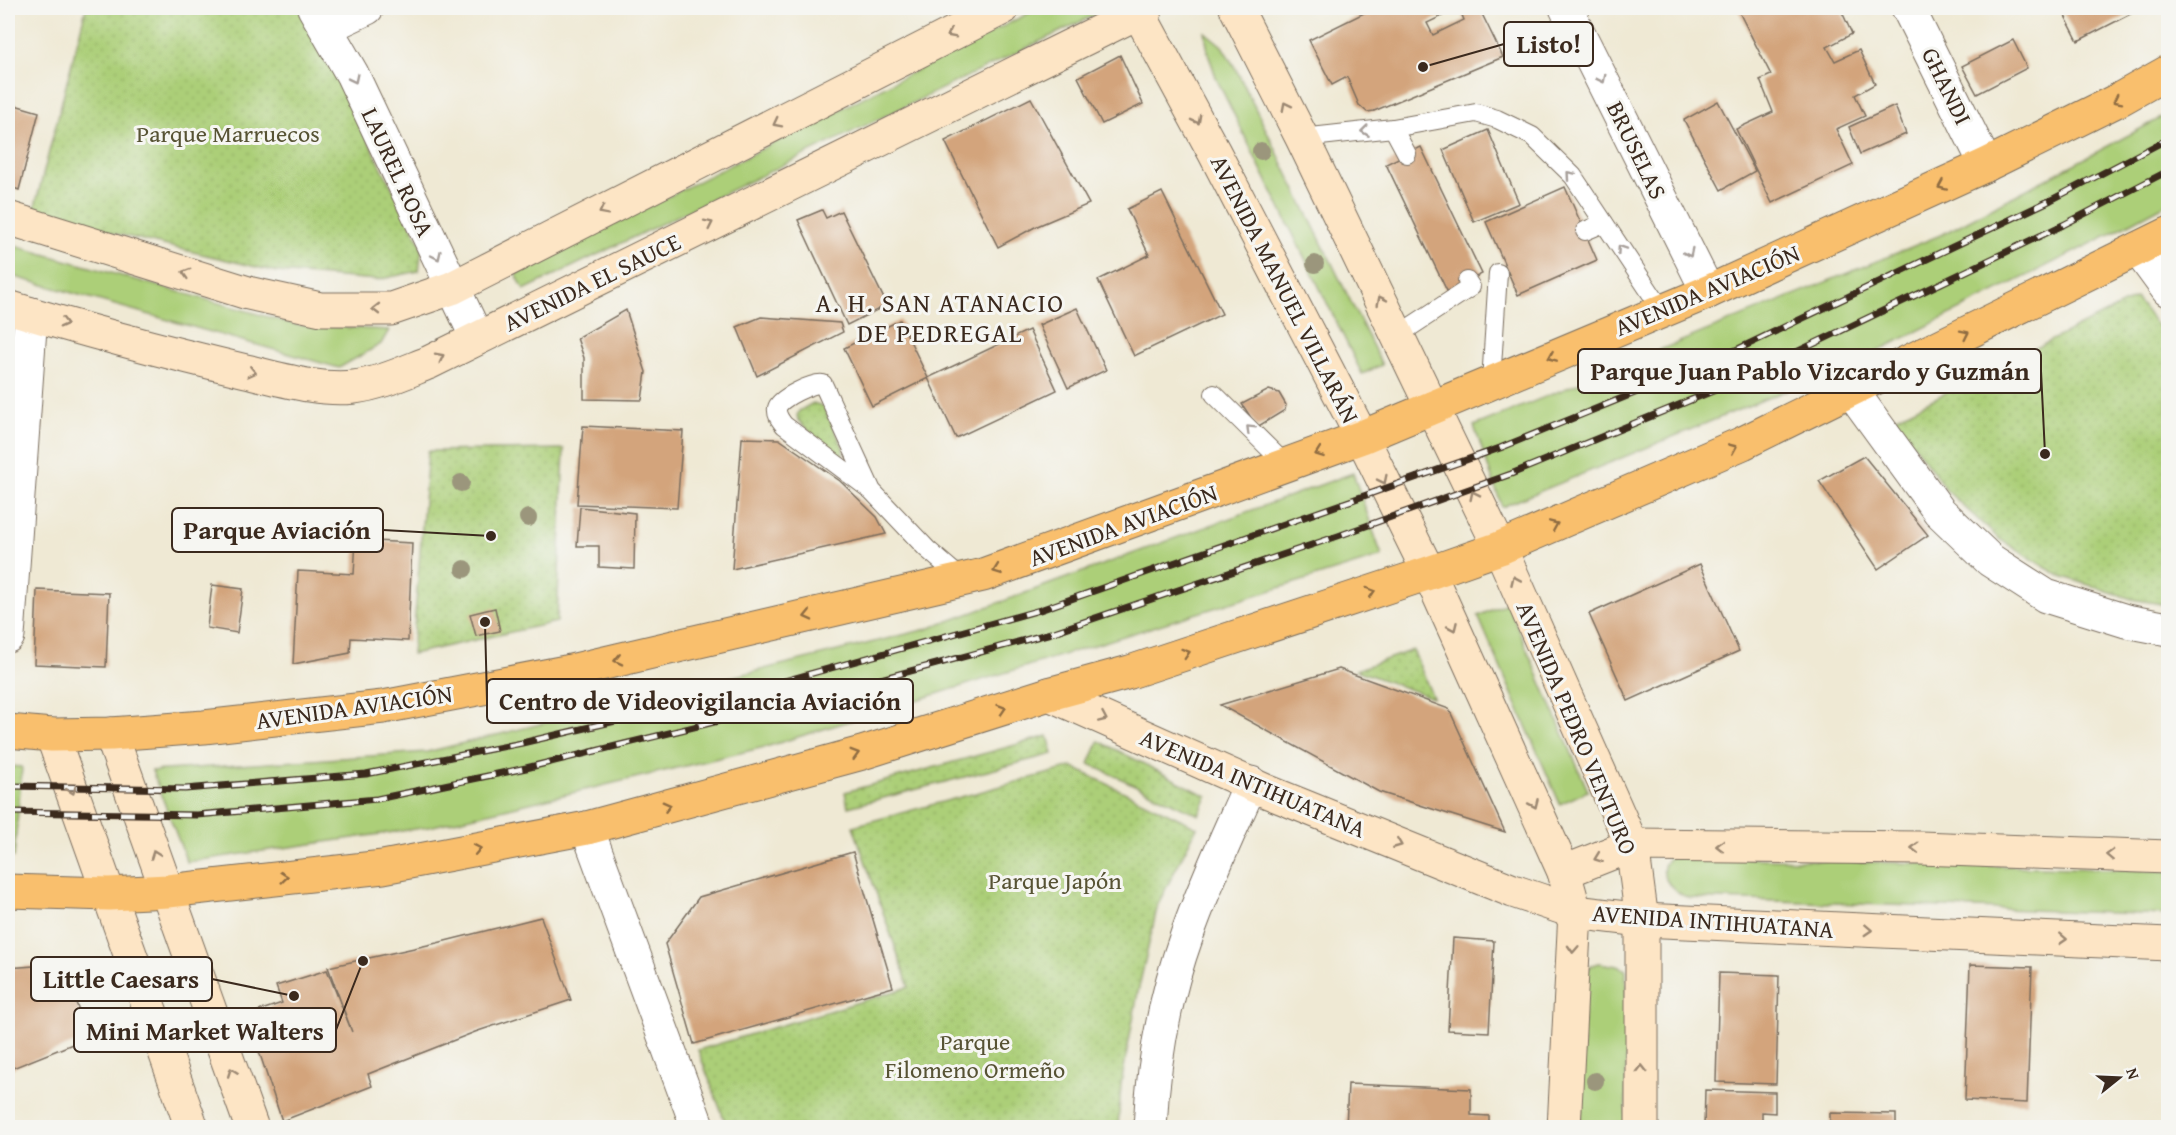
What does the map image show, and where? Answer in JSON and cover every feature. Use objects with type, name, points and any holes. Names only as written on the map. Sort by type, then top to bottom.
[{"type":"main road","points":[[8,218],[248,292],[321,309],[391,309],[452,288],[1003,8]]},
{"type":"main road","points":[[1236,8],[1302,138],[1500,548]]},
{"type":"main road","name":"AVENIDA EL SAUCE","points":[[19,311],[210,362],[329,388],[356,387],[428,363],[1140,9]]},
{"type":"main road","name":"AVENIDA MANUEL VILLARÁN","points":[[1140,9],[1362,437],[1429,573]]},
{"type":"main road","name":"AVENIDA AVIACIÓN","points":[[8,731],[52,735],[111,734],[204,727],[383,707],[566,672],[1002,569],[1362,437],[1708,292],[1986,165],[2120,99],[2169,72]]},
{"type":"main road","points":[[8,891],[109,894],[168,891],[383,867],[587,828],[862,753],[1049,694],[1130,672],[1500,548],[1743,443],[2169,234]]},
{"type":"main road","name":"AVENIDA PEDRO VENTURO","points":[[1500,548],[1632,845],[1642,920],[1642,1128]]},
{"type":"main road","points":[[1429,573],[1564,872],[1575,912],[1564,1128]]},
{"type":"main road","name":"AVENIDA INTIHUATANA","points":[[1049,694],[1266,791],[1513,891],[1575,912],[1642,920],[2169,944]]},
{"type":"main road","points":[[111,734],[252,1128]]},
{"type":"main road","points":[[52,735],[192,1128]]},
{"type":"main road","name":"AVENIDA INTIHUATANA","points":[[1564,872],[1632,845],[1920,848],[2169,857]]},
{"type":"street","points":[[320,17],[367,8]]},
{"type":"street","name":"BRUSELAS","points":[[1566,8],[1708,292]]},
{"type":"street","name":"GHANDI","points":[[1908,8],[1986,165]]},
{"type":"street","name":"LAUREL ROSA","points":[[320,17],[352,75],[477,338]]},
{"type":"street","points":[[2138,249],[2169,290]]},
{"type":"street","points":[[8,636],[19,311]]},
{"type":"street","points":[[1851,390],[1939,511],[1990,560],[2046,596],[2126,621],[2169,629]]},
{"type":"street","points":[[1150,1128],[1160,1038],[1186,935],[1251,783]]},
{"type":"street","points":[[587,828],[698,1128]]},
{"type":"lane","points":[[1302,138],[1393,128],[1476,112],[1497,118],[1532,136],[1573,176],[1662,310]]},
{"type":"lane","points":[[1393,128],[1407,154]]},
{"type":"lane","points":[[1585,231],[1604,223]]},
{"type":"lane","points":[[1398,335],[1469,284],[1498,273],[1491,382]]},
{"type":"lane","points":[[872,491],[823,384],[817,382],[779,402],[778,418],[784,425],[872,491],[927,549],[963,580]]},
{"type":"lane","points":[[1214,394],[1286,465]]},
{"type":"green space","name":"Parque Marruecos","points":[[86,8],[301,8],[422,247],[419,271],[377,280],[277,272],[33,214]]},
{"type":"green space","points":[[1039,8],[1102,8],[1103,11],[524,290],[516,274]]},
{"type":"green space","points":[[1205,32],[1222,46],[1236,69],[1382,365],[1362,374],[1217,80],[1208,53]]},
{"type":"green space","points":[[2168,114],[2168,203],[1860,360],[1502,507],[1474,426],[1943,234]]},
{"type":"green space","points":[[8,244],[297,325],[389,330],[381,344],[339,368],[8,275]]},
{"type":"green space","points":[[2136,298],[2168,340],[2168,605],[2132,599],[2058,575],[1999,539],[1946,490],[1895,418]]},
{"type":"green space","points":[[813,403],[823,406],[843,447],[843,455],[838,459],[799,421],[797,416],[799,411]]},
{"type":"green space","points":[[564,449],[557,622],[412,654],[428,451]]},
{"type":"green space","points":[[1353,473],[1382,556],[769,746],[429,827],[187,862],[152,771],[427,752],[927,629]]},
{"type":"green space","points":[[1507,603],[1588,791],[1560,804],[1478,616]]},
{"type":"green space","points":[[1413,650],[1433,698],[1356,670]]},
{"type":"green space","points":[[1048,736],[1053,754],[848,807],[845,792]]},
{"type":"green space","points":[[1099,741],[1207,796],[1199,815],[1089,764]]},
{"type":"green space","points":[[8,766],[22,767],[14,857],[8,857]]},
{"type":"green space","points":[[1072,767],[1197,827],[1158,904],[1139,987],[1121,1084],[1118,1127],[727,1127],[698,1050],[909,987],[853,826]]},
{"type":"green space","points":[[1672,856],[2168,871],[2168,915],[1689,898],[1676,891],[1664,874],[1666,862]]},
{"type":"green space","points":[[1599,963],[1618,966],[1626,970],[1626,1127],[1581,1128],[1584,977],[1590,966]]},
{"type":"building","points":[[1374,8],[1459,8],[1491,8],[1481,12],[1503,57],[1367,112],[1359,105],[1347,77],[1332,85],[1309,40]],"holes":[[[1459,8],[1464,20],[1433,35],[1427,23]]]},
{"type":"building","points":[[1737,8],[1852,8],[1842,12],[1852,34],[1827,47],[1835,61],[1859,50],[1875,84],[1855,95],[1865,116],[1836,129],[1853,165],[1772,203],[1736,129],[1773,112],[1760,80],[1771,75]]},
{"type":"building","points":[[2061,8],[2142,8],[2078,41]]},
{"type":"building","points":[[2013,40],[2027,68],[1977,94],[1962,66]]},
{"type":"building","points":[[1120,55],[1143,104],[1102,124],[1078,77]]},
{"type":"building","points":[[1031,98],[1089,204],[1035,227],[998,247],[945,141]]},
{"type":"building","points":[[1718,101],[1755,171],[1721,190],[1684,120]]},
{"type":"building","points":[[8,103],[39,112],[19,190],[8,186]]},
{"type":"building","points":[[1895,106],[1906,134],[1860,154],[1849,127]]},
{"type":"building","points":[[1488,130],[1519,203],[1474,222],[1443,150]]},
{"type":"building","points":[[1421,147],[1482,274],[1447,291],[1386,164]]},
{"type":"building","points":[[1565,187],[1597,260],[1518,295],[1486,222]]},
{"type":"building","points":[[1162,192],[1222,314],[1134,356],[1098,280],[1149,255],[1127,209]]},
{"type":"building","points":[[822,210],[826,218],[841,211],[887,305],[847,325],[798,220]]},
{"type":"building","points":[[1077,308],[1106,370],[1068,388],[1039,325]]},
{"type":"building","points":[[626,310],[646,372],[642,400],[584,399],[584,358],[577,338]]},
{"type":"building","points":[[761,317],[840,323],[843,332],[757,376],[737,327]]},
{"type":"building","points":[[900,320],[928,378],[872,406],[844,348]]},
{"type":"building","points":[[1029,330],[1057,390],[956,438],[928,378]]},
{"type":"building","points":[[1269,390],[1279,393],[1286,405],[1285,410],[1257,427],[1242,404]]},
{"type":"building","points":[[583,426],[683,431],[677,508],[577,504]]},
{"type":"building","points":[[742,438],[779,439],[840,481],[877,517],[886,534],[732,569]]},
{"type":"building","points":[[1864,456],[1928,535],[1878,569],[1819,481]]},
{"type":"building","points":[[580,507],[635,513],[634,569],[599,567],[599,546],[577,546]]},
{"type":"building","points":[[356,540],[412,543],[408,641],[351,638],[350,653],[293,664],[298,571],[354,574]]},
{"type":"building","points":[[1700,564],[1739,651],[1628,701],[1589,614]]},
{"type":"building","points":[[212,585],[243,589],[237,633],[207,628]]},
{"type":"building","points":[[37,590],[109,593],[106,667],[34,664]]},
{"type":"building","points":[[495,608],[500,631],[476,636],[470,614]]},
{"type":"building","points":[[1339,669],[1449,709],[1505,832],[1379,792],[1220,705]]},
{"type":"building","points":[[853,852],[893,987],[694,1044],[665,944],[699,897]]},
{"type":"building","points":[[541,917],[571,1000],[475,1032],[368,1074],[372,1086],[282,1121],[247,1015],[282,1003],[276,986],[327,970],[352,1032],[328,967]]},
{"type":"building","points":[[1453,938],[1494,941],[1489,1032],[1448,1030]]},
{"type":"building","points":[[60,964],[90,1037],[8,1070],[8,968]]},
{"type":"building","points":[[1970,965],[2032,967],[2027,1103],[1965,1100]]},
{"type":"building","points":[[1719,973],[1779,975],[1776,1084],[1716,1082]]},
{"type":"building","points":[[1348,1084],[1471,1089],[1471,1115],[1489,1116],[1489,1128],[1346,1128]]},
{"type":"building","points":[[1705,1090],[1775,1092],[1775,1113],[1762,1112],[1762,1128],[1704,1128]]},
{"type":"building","points":[[1830,1113],[1896,1114],[1896,1128],[1830,1128]]},
{"type":"railway","points":[[8,786],[185,789],[366,774],[522,743],[777,683],[1040,610],[1500,448],[1713,361],[2051,200],[2168,139]]},
{"type":"railway","points":[[8,812],[197,815],[377,799],[526,768],[788,704],[1051,633],[1338,536],[1511,474],[1725,386],[2063,225],[2168,171]]},
{"type":"place","name":"Listo!","points":[[1423,67]]},
{"type":"place","name":"Parque Juan Pablo Vizcardo y Guzmán","points":[[2045,454]]},
{"type":"place","name":"Parque Aviación","points":[[491,536]]},
{"type":"place","name":"Centro de Videovigilancia Aviación","points":[[485,622]]},
{"type":"place","name":"Mini Market Walters","points":[[363,961]]},
{"type":"place","name":"Little Caesars","points":[[294,996]]},
{"type":"district","name":"A. H. SAN ATANACIO DE PEDREGAL","points":[[940,317]]},
{"type":"park label","name":"Parque Japón","points":[[1055,880]]},
{"type":"park label","name":"Parque Filomeno Ormeño","points":[[975,1055]]}]
